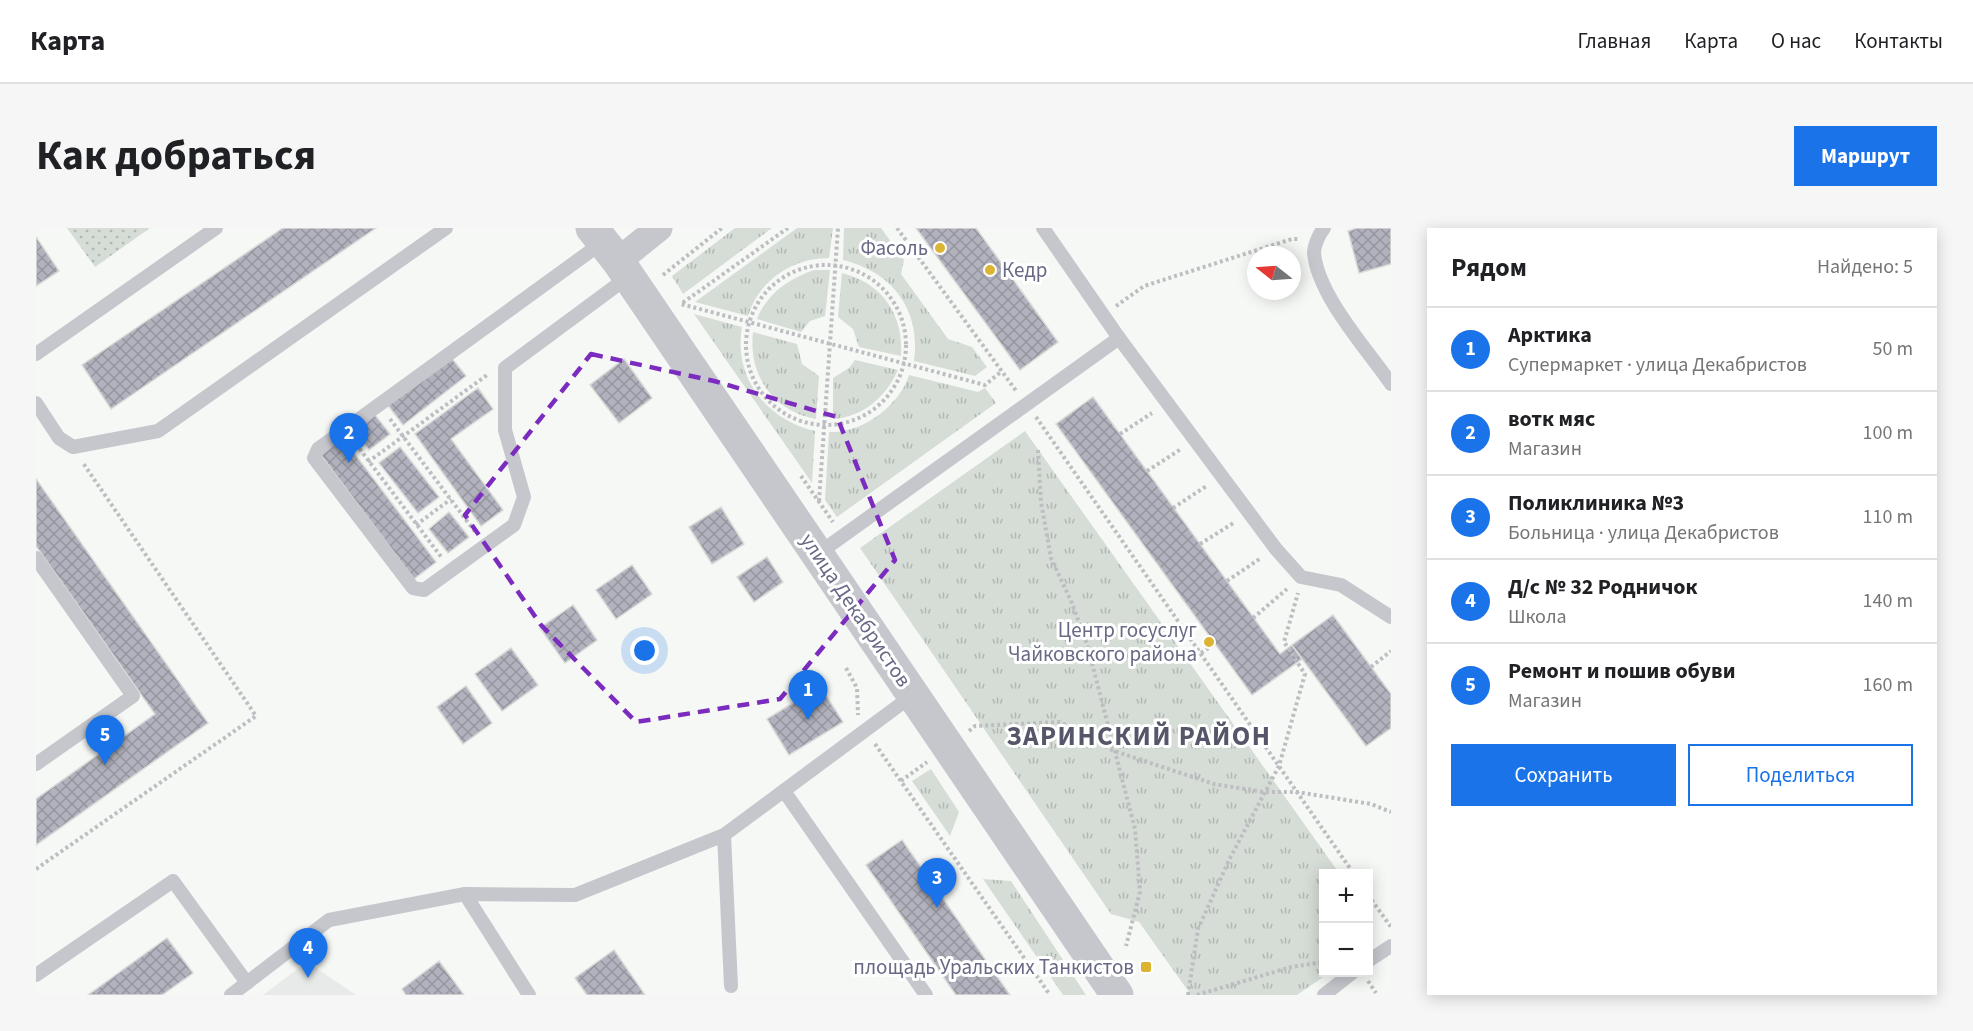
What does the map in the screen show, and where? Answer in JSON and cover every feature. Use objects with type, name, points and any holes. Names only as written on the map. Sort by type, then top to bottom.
[{"type":"street","points":[[610,252],[659,228]]},
{"type":"street","name":"улица Декабристов","points":[[610,252],[819,553],[1117,995]]},
{"type":"lane","points":[[36,354],[216,228]]},
{"type":"lane","points":[[36,404],[59,438],[73,447],[158,431],[446,228]]},
{"type":"lane","points":[[1043,228],[1119,338],[1276,549],[1301,578],[1341,585],[1391,617]]},
{"type":"lane","points":[[1321,234],[1314,251],[1318,274],[1331,298],[1391,384]]},
{"type":"lane","points":[[610,252],[505,368],[506,430],[524,497],[514,525],[424,590],[413,588],[314,458],[318,449],[379,405],[610,252]]},
{"type":"lane","points":[[819,553],[1119,338]]},
{"type":"lane","points":[[36,558],[133,696],[36,764]]},
{"type":"lane","points":[[231,995],[329,920],[465,894],[575,896],[724,835],[867,732],[913,695]]},
{"type":"lane","points":[[784,791],[926,995]]},
{"type":"lane","points":[[724,835],[730,986]]},
{"type":"lane","points":[[36,975],[173,881],[246,983]]},
{"type":"lane","points":[[465,894],[529,995]]},
{"type":"lane","points":[[1373,959],[1391,946]]},
{"type":"lane","points":[[1324,995],[1347,977]]},
{"type":"path","points":[[663,275],[722,228]]},
{"type":"path","points":[[788,228],[681,304],[985,385],[1002,371]]},
{"type":"path","points":[[819,501],[838,228]]},
{"type":"path","points":[[897,228],[1027,404],[1350,869]]},
{"type":"path","points":[[1103,315],[1144,286],[1292,239],[1321,234]]},
{"type":"path","points":[[835,265],[865,274],[881,285],[893,299],[905,328],[907,346],[904,364],[895,387],[873,410],[845,423],[824,425],[807,423],[789,416],[773,405],[760,390],[751,373],[747,354],[749,323],[764,294],[782,278],[811,266],[835,265]]},
{"type":"path","points":[[368,462],[479,378],[505,368]]},
{"type":"path","points":[[1120,434],[1167,403]]},
{"type":"path","points":[[379,405],[486,545]]},
{"type":"path","points":[[344,430],[451,570]]},
{"type":"path","points":[[1147,471],[1195,440]]},
{"type":"path","points":[[36,869],[256,716],[73,447]]},
{"type":"path","points":[[1038,450],[1041,502],[1051,558],[1071,601],[1087,644],[1135,829],[1140,892],[1126,946]]},
{"type":"path","points":[[1173,508],[1222,476]]},
{"type":"path","points":[[416,525],[451,499]]},
{"type":"path","points":[[1200,544],[1249,512]]},
{"type":"path","points":[[1227,581],[1276,549]]},
{"type":"path","points":[[1253,618],[1301,578]]},
{"type":"path","points":[[1188,995],[1198,929],[1263,792],[1279,766],[1305,674],[1284,642],[1294,612]]},
{"type":"path","points":[[1201,653],[1216,644]]},
{"type":"path","points":[[1371,667],[1391,651]]},
{"type":"path","points":[[846,668],[857,688],[858,721],[1050,995]]},
{"type":"path","points":[[975,726],[1060,722],[1114,750],[1214,784],[1263,792],[1297,792],[1371,804],[1391,812]]},
{"type":"path","points":[[1373,902],[1391,927]]},
{"type":"path","points":[[1197,995],[1291,967],[1319,963]]},
{"type":"highlighted area","points":[[591,354],[714,381],[837,417],[895,560],[780,699],[636,722],[541,625],[465,515]]},
{"type":"shaded area","points":[[307,962],[356,995],[263,995]]},
{"type":"green space","points":[[67,228],[150,228],[95,267]]},
{"type":"green space","points":[[735,228],[772,228],[683,294],[672,276]]},
{"type":"green space","points":[[797,228],[833,228],[829,258],[803,262],[779,274],[760,292],[748,316],[695,302]]},
{"type":"green space","points":[[844,228],[881,228],[904,260],[901,274],[948,339],[972,347],[987,367],[975,376],[914,361],[915,342],[908,309],[900,296],[876,274],[843,260]]},
{"type":"green space","points":[[814,270],[830,270],[825,316],[810,321],[801,332],[757,319],[773,294],[796,278]]},
{"type":"green space","points":[[842,273],[869,285],[888,303],[899,328],[901,356],[859,347],[853,329],[838,317]]},
{"type":"green space","points":[[694,314],[742,327],[743,363],[748,379],[757,394],[782,417],[815,431],[812,483]]},
{"type":"green space","points":[[753,332],[797,344],[802,364],[819,376],[816,419],[787,408],[766,389],[755,363]]},
{"type":"green space","points":[[855,360],[898,370],[887,389],[872,404],[854,414],[833,419],[833,378],[849,368]]},
{"type":"green space","points":[[909,375],[978,392],[985,388],[996,403],[837,517],[825,500],[829,432],[854,428],[878,416],[897,397]]},
{"type":"green space","points":[[1025,431],[1336,869],[1319,869],[1319,977],[1323,977],[1297,995],[1191,995],[1139,922],[1111,914],[860,548]]},
{"type":"green space","points":[[931,769],[959,812],[950,836],[912,781]]},
{"type":"green space","points":[[983,879],[1011,881],[1086,995],[1063,995]]},
{"type":"building","points":[[283,228],[376,228],[111,409],[82,365]]},
{"type":"building","points":[[916,228],[976,228],[1058,342],[1020,370]]},
{"type":"building","points":[[1357,228],[1391,228],[1391,264],[1359,273],[1348,231]]},
{"type":"building","points":[[36,237],[59,271],[36,286]]},
{"type":"building","points":[[449,355],[466,376],[403,425],[387,404]]},
{"type":"building","points":[[624,359],[652,398],[619,423],[590,385]]},
{"type":"building","points":[[478,388],[493,409],[451,439],[503,510],[481,526],[415,434]]},
{"type":"building","points":[[1093,397],[1280,654],[1292,645],[1302,659],[1252,695],[1056,424]]},
{"type":"building","points":[[375,415],[390,434],[369,450],[354,430]]},
{"type":"building","points":[[342,437],[436,562],[414,579],[320,454]]},
{"type":"building","points":[[400,447],[439,497],[418,513],[379,463]]},
{"type":"building","points":[[36,479],[208,723],[36,845],[36,799],[155,714],[36,546]]},
{"type":"building","points":[[721,507],[744,544],[712,564],[689,527]]},
{"type":"building","points":[[449,512],[469,537],[448,553],[429,529]]},
{"type":"building","points":[[767,557],[783,582],[754,602],[737,577]]},
{"type":"building","points":[[632,565],[652,594],[616,619],[596,590]]},
{"type":"building","points":[[573,605],[597,640],[565,663],[540,628]]},
{"type":"building","points":[[1333,615],[1391,694],[1391,728],[1366,746],[1292,645]]},
{"type":"building","points":[[511,648],[538,685],[502,711],[475,674]]},
{"type":"building","points":[[466,686],[492,723],[463,744],[437,707]]},
{"type":"building","points":[[820,686],[843,722],[789,755],[767,719]]},
{"type":"building","points":[[902,840],[1010,995],[956,995],[866,865]]},
{"type":"building","points":[[167,938],[193,973],[162,995],[88,995]]},
{"type":"building","points":[[614,950],[645,995],[587,995],[575,978]]},
{"type":"building","points":[[439,961],[464,995],[406,995],[402,989]]},
{"type":"place","name":"Фасоль","points":[[940,248]]},
{"type":"place","name":"Кедр","points":[[990,270]]},
{"type":"place","name":"вотк мяс","points":[[349,463]]},
{"type":"place","name":"Центр госуслуг Чайковского района","points":[[1209,642]]},
{"type":"place","name":"Арктика","points":[[808,720]]},
{"type":"place","name":"Ремонт и пошив обуви","points":[[105,765]]},
{"type":"place","name":"Поликлиника №3","points":[[937,908]]},
{"type":"place","name":"площадь Уральских Танкистов","points":[[1146,967]]},
{"type":"place","name":"Д/с № 32 Родничок","points":[[308,978]]},
{"type":"district","name":"ЗАРИНСКИЙ РАЙОН","points":[[1139,736]]}]
